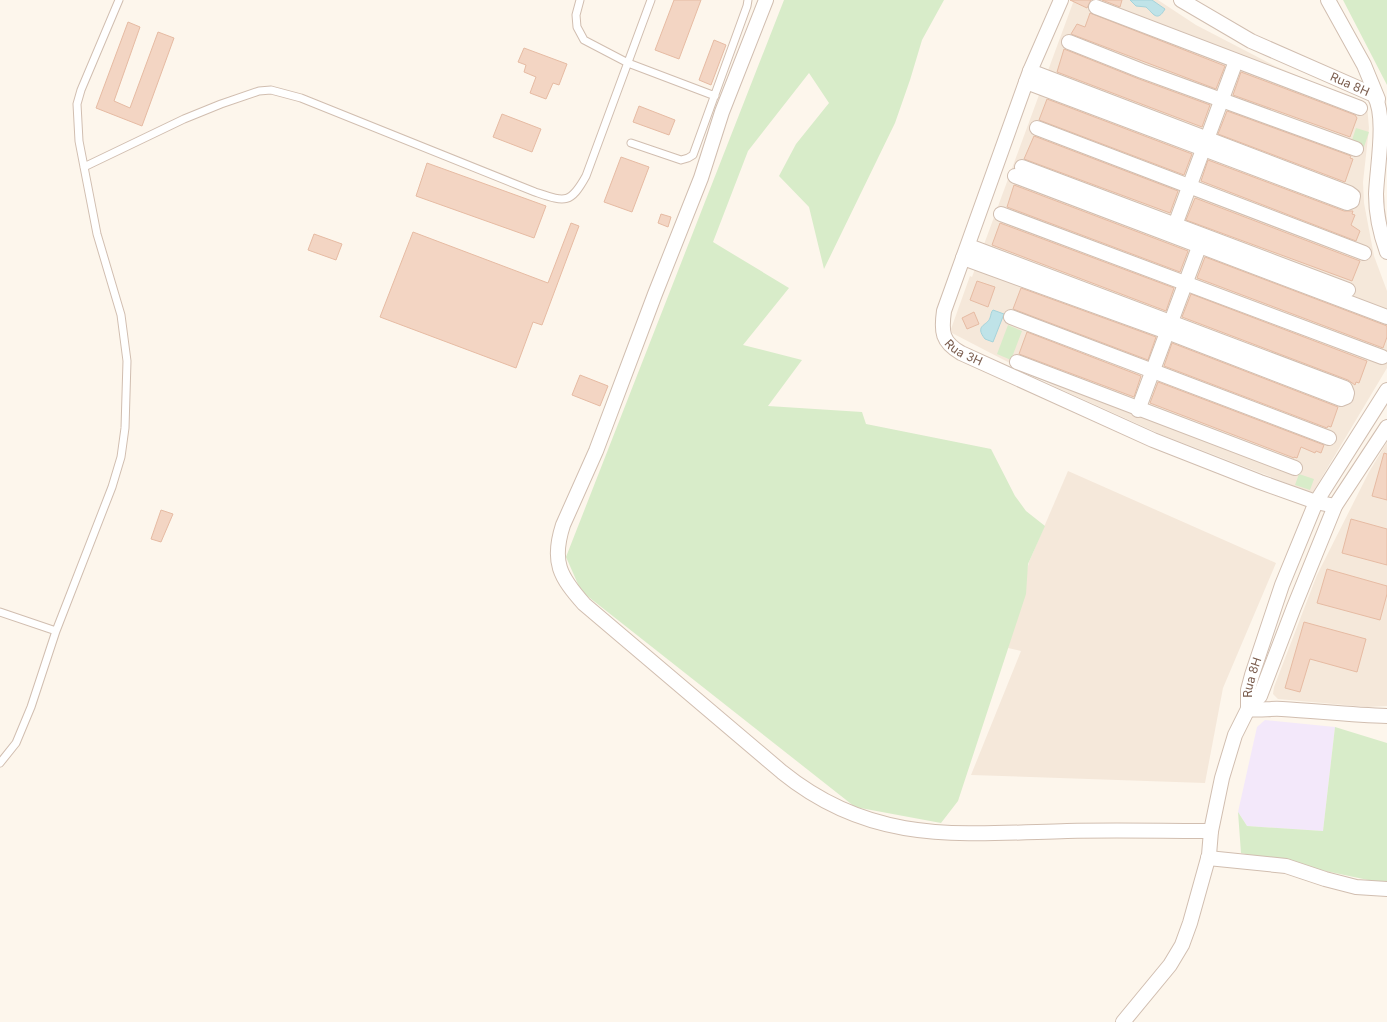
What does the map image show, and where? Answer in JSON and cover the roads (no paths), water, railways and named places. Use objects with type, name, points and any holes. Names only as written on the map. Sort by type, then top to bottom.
[{"type":"street","points":[[766,0],[722,112],[701,178],[655,294],[600,442],[563,525],[559,537],[557,556],[558,566],[563,576],[584,604],[800,787],[824,802],[851,814],[905,829],[942,833],[973,834],[1099,830],[1211,831]]},
{"type":"street","name":"Rua 3H","points":[[1061,0],[1028,76],[944,311],[943,332],[945,339],[952,348],[1132,431],[1260,482],[1316,502],[1335,506]]},
{"type":"street","name":"Rua 8H","points":[[1181,0],[1251,41],[1360,88],[1374,95],[1379,101],[1383,130],[1376,202],[1377,218],[1387,252]]},
{"type":"street","points":[[1328,0],[1364,65],[1379,101]]},
{"type":"street","points":[[1096,8],[1360,108]]},
{"type":"street","points":[[1069,42],[1356,149]]},
{"type":"street","points":[[1175,225],[1236,61]]},
{"type":"street","points":[[1028,76],[1206,144],[1347,203],[1352,201],[1353,196],[1349,193],[1206,144]]},
{"type":"street","points":[[1037,128],[1364,253]]},
{"type":"street","points":[[1348,290],[1175,225],[1019,172],[1199,247],[1387,317]]},
{"type":"street","points":[[1001,214],[1382,357]]},
{"type":"street","points":[[1138,410],[1199,247]]},
{"type":"street","points":[[966,252],[1169,327],[1344,388],[1347,393],[1346,397],[1342,399],[1169,327]]},
{"type":"street","points":[[1011,317],[1329,438]]},
{"type":"street","points":[[1017,362],[1138,410],[1295,468]]},
{"type":"street","name":"Rua 8H","points":[[1248,709],[1248,690],[1252,675],[1279,594],[1316,502],[1387,390]]},
{"type":"street","name":"Rua 8H","points":[[1248,709],[1260,696],[1335,506],[1387,427]]},
{"type":"street","points":[[1123,1022],[1170,965],[1182,944],[1190,923],[1208,858],[1211,831],[1229,752],[1248,709],[1259,711],[1281,709],[1387,716]]},
{"type":"street","points":[[1208,858],[1286,866],[1356,887],[1387,890]]},
{"type":"lane","points":[[0,763],[16,743],[28,716],[56,631],[112,487],[121,457],[125,428],[127,361],[124,334],[116,298],[97,234],[78,131],[77,104],[89,70],[119,0]]},
{"type":"lane","points":[[580,0],[576,15],[577,27],[584,40],[628,63],[715,96]]},
{"type":"lane","points":[[84,167],[184,119],[259,91],[271,90],[301,98],[535,192],[554,198],[567,199],[574,195],[586,176],[651,0]]},
{"type":"lane","points":[[631,144],[681,160],[693,155],[748,0]]},
{"type":"lane","points":[[0,612],[56,631]]},
{"type":"water","points":[[1130,0],[1152,0],[1165,9],[1157,16],[1146,7],[1136,6]]},
{"type":"water","points":[[993,310],[1004,314],[993,342],[985,339],[981,328],[990,318]]}]
